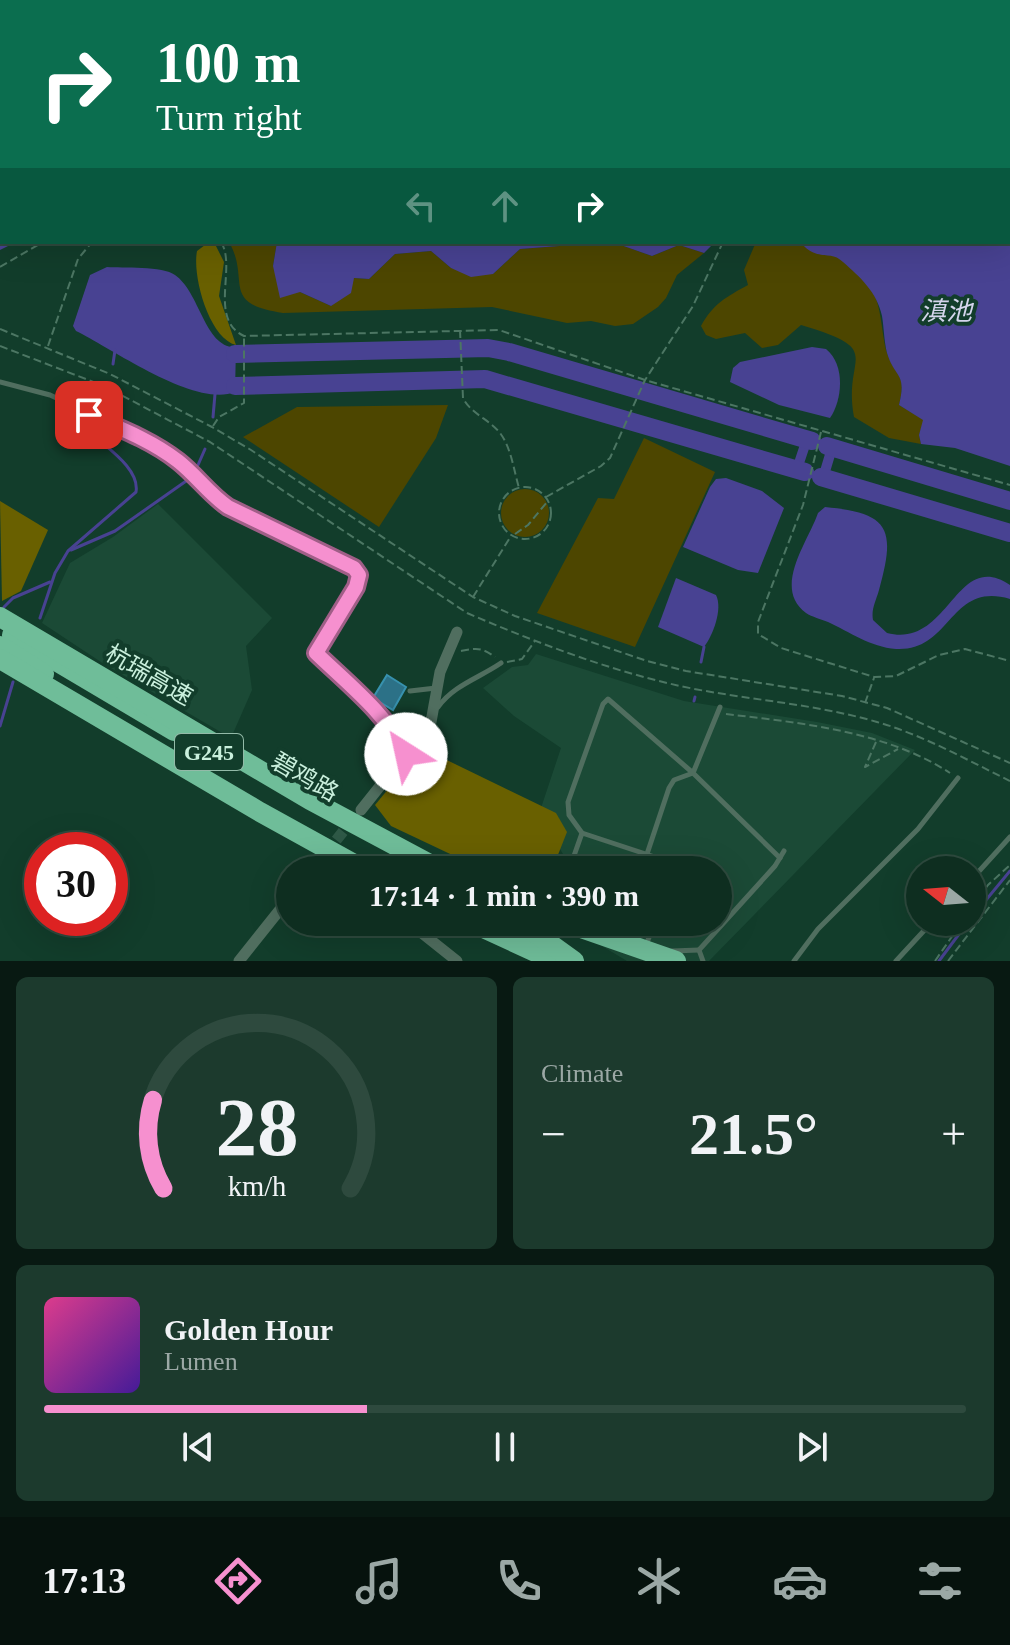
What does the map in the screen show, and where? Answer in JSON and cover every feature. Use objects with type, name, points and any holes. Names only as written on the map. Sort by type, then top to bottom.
[{"type":"highway","name":"杭瑞高速","points":[[0,617],[310,800],[415,856]]},
{"type":"highway","name":"碧鸡路","points":[[0,627],[192,742],[396,856]]},
{"type":"highway","name":"碧鸡路","points":[[0,646],[345,856]]},
{"type":"highway","points":[[0,659],[260,812],[342,856]]},
{"type":"highway","points":[[477,936],[523,961]]},
{"type":"highway","points":[[501,936],[555,961]]},
{"type":"highway","points":[[539,936],[574,961]]},
{"type":"highway","points":[[597,936],[650,954]]},
{"type":"highway","points":[[604,936],[676,961]]},
{"type":"street","points":[[340,618],[316,653],[379,717],[406,754]]},
{"type":"street","points":[[361,810],[431,722],[436,688],[457,632]]},
{"type":"street","points":[[239,961],[276,915]]},
{"type":"street","points":[[426,936],[457,961]]},
{"type":"lane","points":[[0,382],[50,395],[142,438],[181,463],[211,495],[228,507],[354,568],[359,575],[356,587],[340,618]]},
{"type":"lane","points":[[431,722],[439,704],[455,688],[501,663]]},
{"type":"lane","points":[[410,691],[436,688]]},
{"type":"lane","points":[[640,961],[650,954],[699,950],[782,854],[608,699],[603,704],[568,802],[569,815],[582,833],[653,856]]},
{"type":"lane","points":[[647,854],[669,788],[674,780],[693,773],[719,710]]},
{"type":"lane","points":[[794,961],[818,929],[918,829],[958,778]]},
{"type":"lane","points":[[574,856],[582,833]]},
{"type":"lane","points":[[986,864],[1010,837]]},
{"type":"lane","points":[[896,961],[919,936]]},
{"type":"lane","points":[[699,950],[703,961]]},
{"type":"path","points":[[0,267],[40,244]]},
{"type":"path","points":[[48,347],[78,259],[90,244]]},
{"type":"path","points":[[222,244],[228,263],[223,298],[233,327],[244,336],[499,330],[645,380],[1010,485]]},
{"type":"path","points":[[473,597],[512,535],[528,525],[547,499],[610,458],[645,380],[693,306],[722,244]]},
{"type":"path","points":[[0,329],[110,374],[212,427],[473,597],[515,616],[647,661],[686,671],[865,703],[914,718],[1010,763]]},
{"type":"path","points":[[460,329],[463,392],[468,407],[499,432],[519,488]]},
{"type":"path","points":[[212,427],[219,417],[241,408],[245,398],[244,336]]},
{"type":"path","points":[[0,346],[104,386],[210,442],[467,613],[536,640],[681,686],[836,710],[880,722],[1010,781]]},
{"type":"path","points":[[822,431],[809,488],[758,622],[758,634],[781,648],[874,677],[896,676],[939,655],[965,649],[1010,661]]},
{"type":"path","points":[[519,488],[532,488],[547,499],[550,519],[541,533],[525,538],[512,535],[502,524],[501,506],[506,496],[519,488]]},
{"type":"path","points":[[467,613],[457,632],[457,651],[481,648],[501,663],[522,659],[536,640]]},
{"type":"path","points":[[865,703],[874,677]]},
{"type":"path","points":[[719,710],[876,741],[933,762],[958,778]]},
{"type":"path","points":[[876,741],[865,767],[899,749]]},
{"type":"path","points":[[986,888],[1010,865]]},
{"type":"path","points":[[948,961],[1010,880]]},
{"type":"path","points":[[935,961],[952,936]]},
{"type":"shaded area","points":[[206,244],[215,244],[224,262],[219,296],[236,345],[218,331],[204,305],[197,275],[197,251]]},
{"type":"shaded area","points":[[230,244],[277,244],[273,266],[300,292],[331,306],[354,278],[369,279],[395,254],[431,251],[451,268],[493,274],[520,249],[618,244],[652,256],[679,245],[704,253],[677,275],[658,307],[633,324],[615,326],[591,321],[567,323],[492,307],[283,313],[263,309],[244,297]]},
{"type":"shaded area","points":[[755,244],[802,244],[811,250],[839,258],[861,275],[878,303],[887,353],[901,381],[899,405],[924,420],[919,435],[921,444],[889,438],[854,417],[852,396],[856,357],[844,341],[801,325],[778,345],[762,348],[745,333],[716,339],[706,335],[701,326],[710,312],[748,285],[744,270]]},
{"type":"shaded area","points":[[448,405],[436,438],[379,527],[243,437],[297,407]]},
{"type":"shaded area","points":[[644,438],[715,472],[635,647],[537,613],[598,498],[614,499]]},
{"type":"shaded area","points":[[525,489],[542,496],[549,513],[542,530],[525,537],[508,530],[501,513],[508,496]]},
{"type":"shaded area","points":[[0,501],[48,530],[21,591],[2,601]]},
{"type":"shaded area","points":[[158,504],[272,618],[246,646],[252,690],[231,738],[104,664],[42,623],[70,563]]},
{"type":"shaded area","points":[[536,654],[684,701],[872,733],[915,750],[709,961],[627,961],[585,936],[732,936],[732,856],[562,856],[539,814],[561,748],[514,716],[483,688],[512,667],[528,665]]},
{"type":"shaded area","points":[[422,748],[556,813],[567,832],[558,856],[454,856],[391,826],[375,805]]},
{"type":"water","points":[[277,244],[586,244],[520,249],[493,274],[471,277],[451,268],[431,251],[395,254],[369,279],[354,278],[351,293],[331,306],[300,292],[280,298],[273,266]]},
{"type":"water","points":[[618,244],[713,244],[704,253],[679,245],[652,256]]},
{"type":"water","name":"滇池","points":[[802,244],[1010,244],[1010,466],[955,448],[921,444],[919,435],[923,420],[899,405],[901,381],[887,353],[880,307],[872,292],[838,258]]},
{"type":"water","points":[[107,267],[161,270],[175,275],[184,283],[217,339],[236,347],[235,392],[218,395],[177,384],[76,331],[73,326],[90,275]]},
{"type":"water","points":[[812,347],[826,349],[839,372],[838,401],[830,418],[779,405],[730,382],[733,368],[740,362]]},
{"type":"water","points":[[726,478],[762,491],[784,508],[758,573],[738,570],[683,547],[710,487],[716,479]]},
{"type":"water","points":[[825,507],[863,514],[883,528],[887,552],[873,620],[887,633],[908,634],[925,627],[976,579],[992,577],[1010,585],[1010,599],[990,596],[974,600],[929,640],[914,647],[896,649],[869,642],[808,614],[796,603],[792,578],[818,513]]},
{"type":"water","points":[[676,578],[716,595],[716,622],[704,647],[658,627]]},
{"type":"building","points":[[387,675],[406,687],[393,710],[373,698]]},
{"type":"waterway","points":[[235,354],[488,348],[812,441]]},
{"type":"waterway","points":[[113,364],[115,350]]},
{"type":"waterway","points":[[235,386],[485,379],[805,472]]},
{"type":"waterway","points":[[213,417],[215,394]]},
{"type":"waterway","points":[[107,414],[110,401]]},
{"type":"waterway","points":[[40,618],[55,573],[68,551],[136,492],[136,483],[128,467],[92,434]]},
{"type":"waterway","points":[[797,469],[807,439]]},
{"type":"waterway","points":[[827,446],[1010,501]]},
{"type":"waterway","points":[[823,478],[832,448]]},
{"type":"waterway","points":[[198,465],[205,449]]},
{"type":"waterway","points":[[821,477],[1010,533]]},
{"type":"waterway","points":[[71,550],[115,531],[189,479]]},
{"type":"waterway","points":[[4,607],[13,598],[50,582]]},
{"type":"waterway","points":[[701,662],[704,647]]},
{"type":"waterway","points":[[0,726],[13,682]]},
{"type":"waterway","points":[[694,701],[695,697]]},
{"type":"waterway","points":[[986,900],[1010,871]]},
{"type":"waterway","points":[[939,961],[958,936]]},
{"type":"tunnel","points":[[326,853],[353,819]]},
{"type":"route","points":[[89,415],[142,438],[165,452],[228,507],[354,568],[359,575],[356,587],[316,653],[379,717],[406,754]]}]
